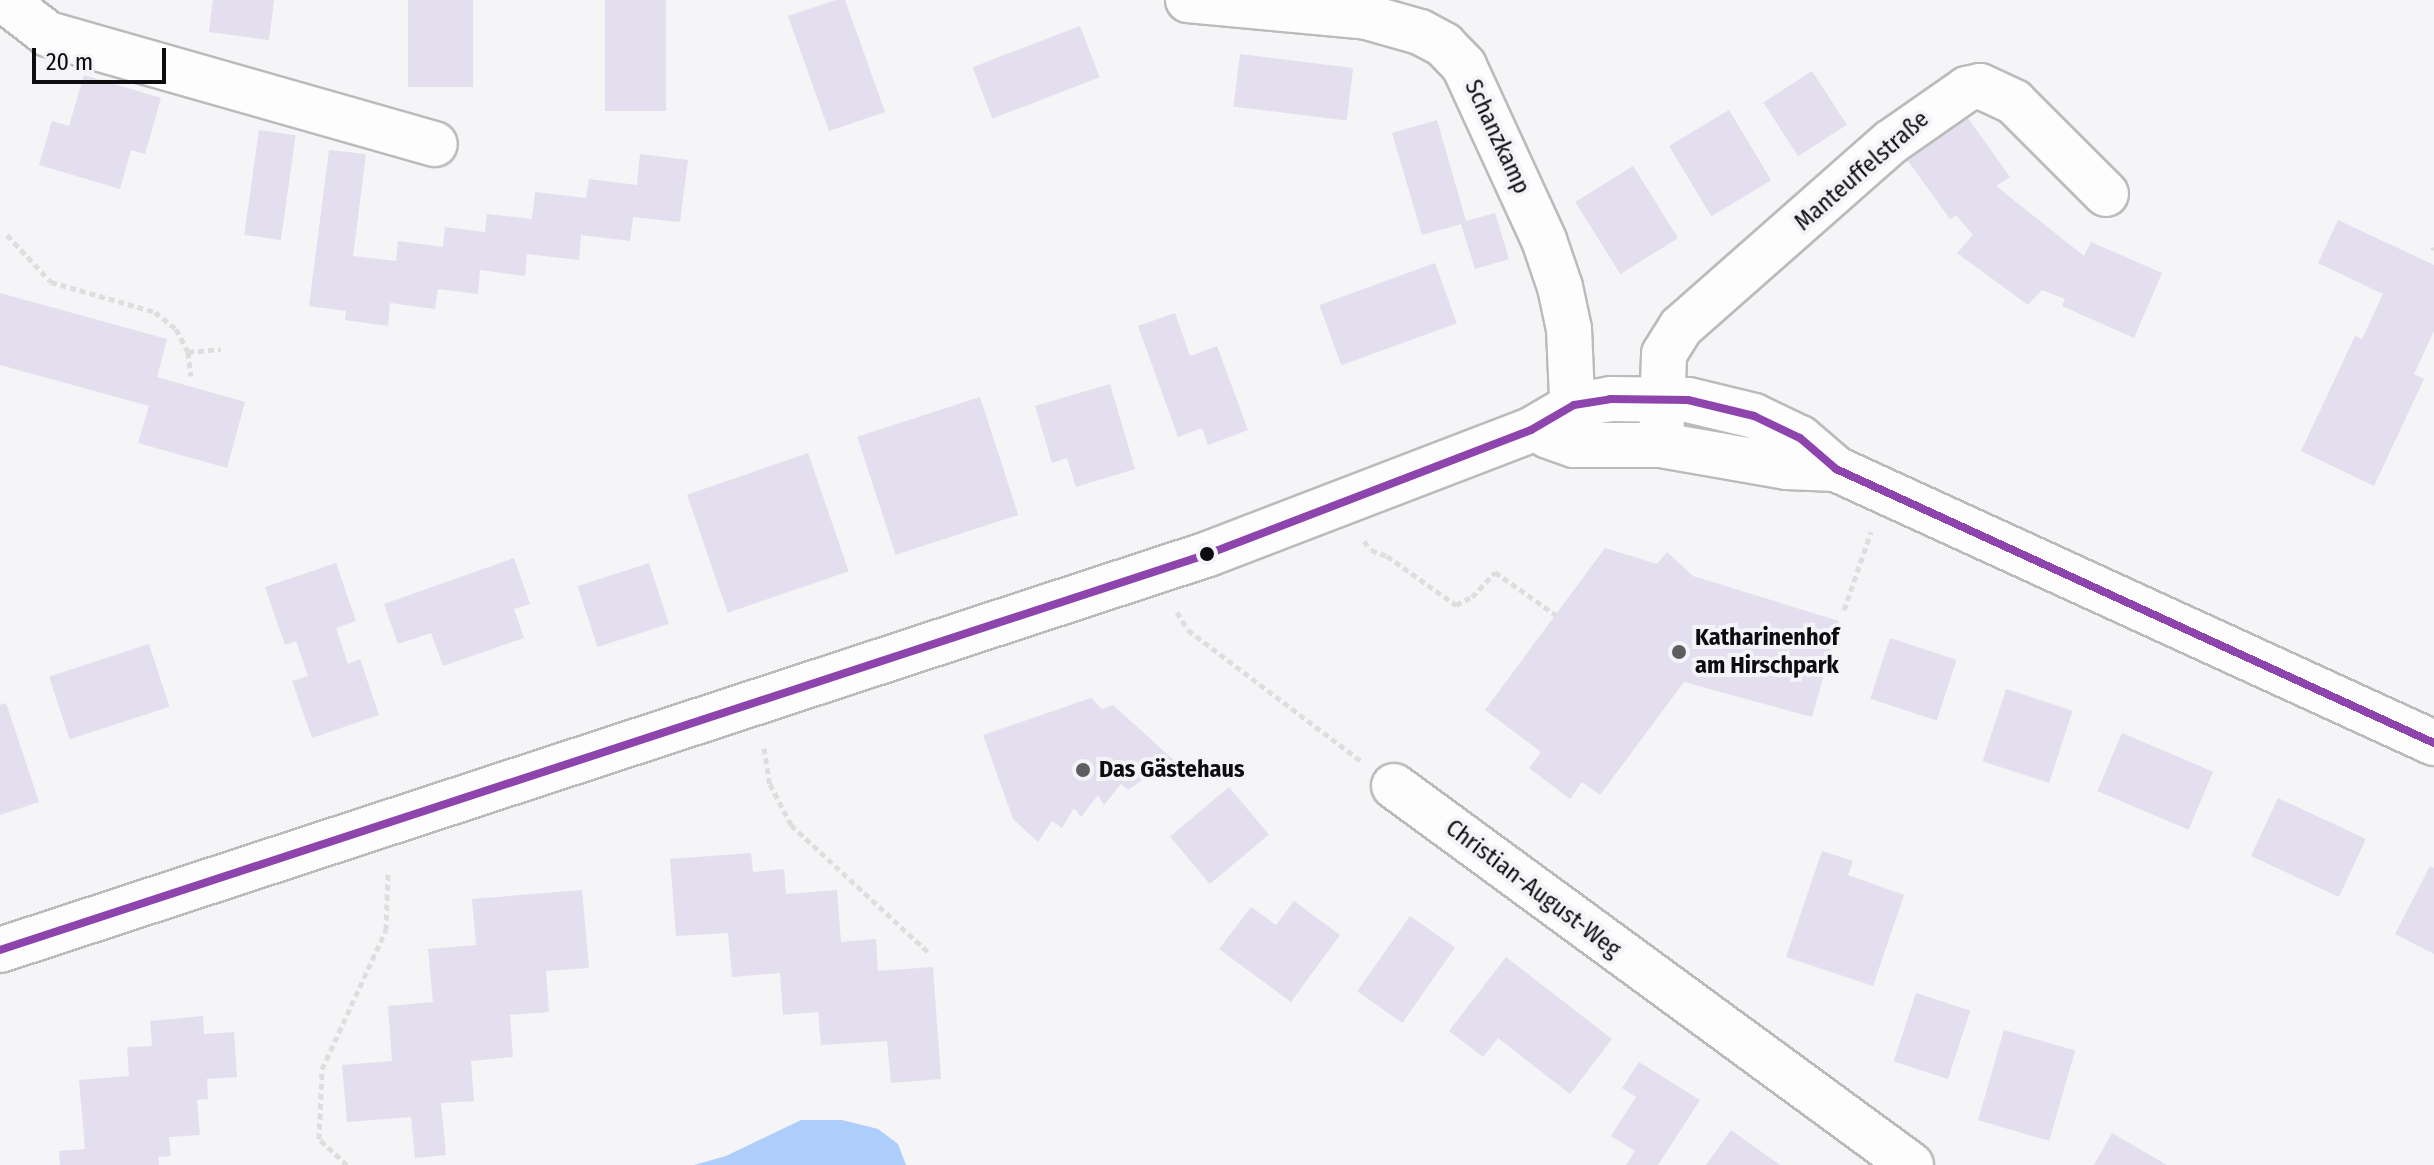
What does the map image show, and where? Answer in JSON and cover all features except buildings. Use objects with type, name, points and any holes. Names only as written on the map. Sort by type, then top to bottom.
[{"type":"street","points":[[4,0],[48,34],[435,144]]},
{"type":"street","name":"Schanzkamp","points":[[1188,0],[1367,17],[1420,32],[1444,45],[1464,66],[1544,240],[1560,287],[1569,329],[1574,425]]},
{"type":"street","name":"Manteuffelstraße","points":[[1661,445],[1660,398],[1664,354],[1681,327],[1891,142],[1967,89],[1980,86],[2014,102],[2106,194]]},
{"type":"street","points":[[0,950],[1208,554],[1531,430],[1574,425],[1660,398],[1722,406],[1754,416],[1800,438],[1836,469],[2434,743]]},
{"type":"street","points":[[1574,425],[1661,445],[1787,467],[1836,469]]},
{"type":"street","name":"Christian-August-Weg","points":[[1394,786],[1911,1165]]},
{"type":"path","points":[[7,235],[51,282],[155,312],[176,329],[188,352],[191,376]]},
{"type":"path","points":[[188,352],[221,349]]},
{"type":"path","points":[[1844,610],[1874,523]]},
{"type":"path","points":[[1356,531],[1371,550],[1387,556],[1456,605],[1472,597],[1495,572],[1556,615]]},
{"type":"path","points":[[1175,609],[1188,630],[1394,786]]},
{"type":"path","points":[[764,748],[770,784],[791,825],[929,953]]},
{"type":"path","points":[[347,1165],[319,1139],[322,1069],[386,930],[388,871]]},
{"type":"water","points":[[801,1120],[842,1120],[878,1129],[898,1144],[906,1165],[694,1165],[726,1156]]},
{"type":"transit line","points":[[0,950],[1208,554],[1531,430],[1574,405],[1610,399],[1688,400],[1754,416],[1800,438],[1836,469],[2434,743]]},
{"type":"place","name":"Katharinenhof am Hirschpark","points":[[1679,652]]},
{"type":"place","name":"Das Gästehaus","points":[[1083,770]]}]
